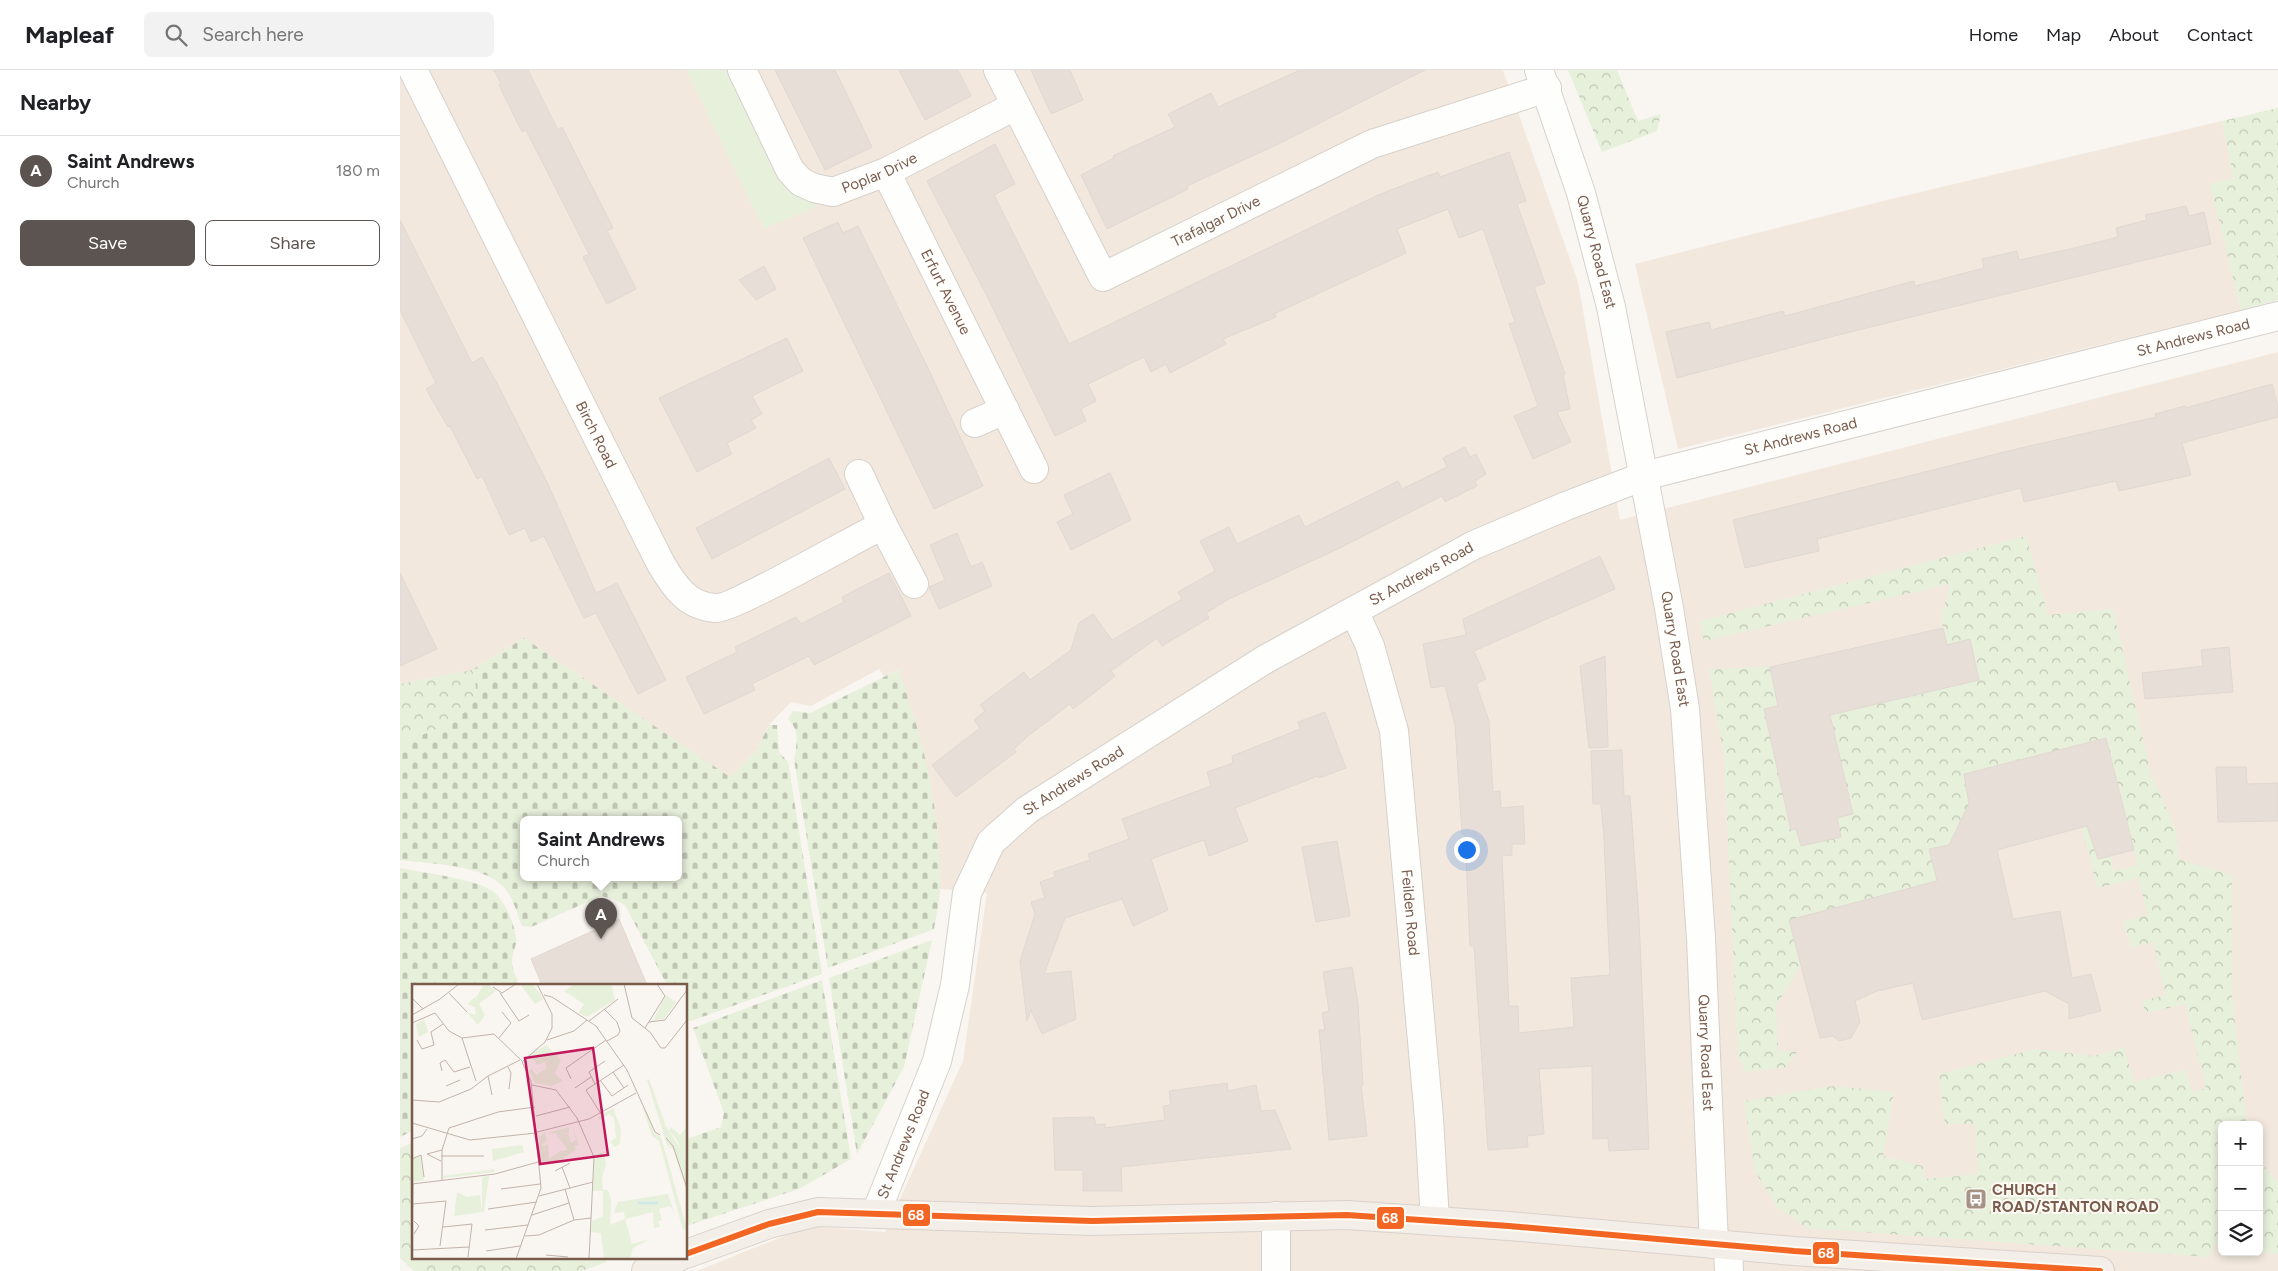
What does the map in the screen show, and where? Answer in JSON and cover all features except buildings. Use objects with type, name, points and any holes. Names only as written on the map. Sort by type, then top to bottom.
[{"type":"main road","points":[[688,1253],[769,1224],[818,1212],[1092,1221],[1346,1215],[1435,1221],[1724,1254],[2100,1271]]},
{"type":"main road","points":[[646,1271],[677,1258]]},
{"type":"street","name":"Birch Road","points":[[413,70],[661,564],[674,585],[688,599],[701,606],[717,609],[742,599],[883,525]]},
{"type":"street","name":"Poplar Drive","points":[[742,70],[790,170],[801,182],[814,188],[833,192],[886,172],[1015,106]]},
{"type":"street","name":"Trafalgar Drive","points":[[998,70],[1103,277],[1372,144],[1543,79]]},
{"type":"street","name":"Quarry Road East","points":[[1543,79],[1581,193],[1611,307],[1644,476],[1685,709],[1724,1254]]},
{"type":"street","name":"Erfurt Avenue","points":[[886,172],[1034,469]]},
{"type":"street","name":"St Andrews Road","points":[[876,1213],[937,1061],[955,985],[967,893],[992,842],[1027,810],[1264,660],[1474,545],[1566,506],[1644,476],[2278,316]]},
{"type":"street","points":[[975,423],[1005,410]]},
{"type":"street","points":[[860,474],[883,525],[914,584]]},
{"type":"street","name":"Feilden Road","points":[[1354,611],[1370,646],[1394,732],[1430,1118],[1435,1221]]},
{"type":"street","points":[[1276,1216],[1276,1271]]},
{"type":"shaded area","points":[[400,70],[1503,70],[1578,282],[1620,520],[2278,352],[2278,1271],[697,1271],[809,1226],[885,1232],[963,1061],[987,893],[940,889],[931,789],[898,670],[884,676],[879,669],[811,706],[791,702],[769,725],[756,751],[730,778],[524,638],[472,670],[400,684]]},
{"type":"shaded area","points":[[2222,121],[2234,178],[2211,184],[2241,310],[1678,449],[1635,264],[1895,198]]},
{"type":"green space","points":[[686,70],[731,70],[789,188],[818,206],[764,229]]},
{"type":"green space","points":[[1568,70],[1617,70],[1638,121],[1661,114],[1657,131],[1602,152]]},
{"type":"green space","points":[[2278,108],[2278,300],[2241,310],[2210,184],[2234,178],[2222,121]]},
{"type":"green space","points":[[2026,536],[2048,615],[2113,609],[2151,774],[2176,831],[2179,859],[2232,875],[2232,997],[2247,1121],[2218,1121],[2218,1243],[2208,1257],[1807,1228],[1777,1207],[1755,1172],[1744,1101],[1833,1086],[1894,1092],[1883,1156],[1923,1166],[1926,1179],[1978,1174],[1975,1124],[1945,1124],[1939,1074],[2036,1049],[2093,1056],[2124,1048],[2134,1082],[2185,1070],[2192,1093],[2206,1088],[2185,1004],[2146,1013],[2142,1001],[2166,995],[2153,942],[2131,948],[2123,921],[2148,915],[2138,878],[2097,888],[2082,827],[2087,826],[2098,859],[2112,856],[2113,871],[2138,865],[2106,738],[1964,774],[1969,804],[1949,845],[1929,849],[1937,881],[1789,920],[1801,966],[1776,1006],[1778,1051],[1797,1052],[1787,1067],[1746,1072],[1738,1056],[1724,758],[1709,669],[1770,667],[1775,691],[1805,700],[1764,710],[1791,830],[1796,829],[1801,846],[1841,837],[1837,818],[1853,814],[1829,708],[1845,711],[1979,680],[1970,640],[1947,645],[1941,619],[1950,584],[1704,641],[1700,621]]},
{"type":"green space","points":[[524,638],[730,777],[756,751],[769,725],[777,725],[779,752],[788,762],[822,974],[691,1021],[688,1020],[688,984],[666,984],[625,905],[601,896],[531,927],[522,926],[509,894],[501,884],[489,877],[460,867],[400,860],[400,744],[456,719],[466,710],[473,699],[476,686],[472,670]]},
{"type":"green space","points":[[472,670],[476,686],[473,699],[466,710],[456,719],[400,744],[400,684]]},
{"type":"green space","points":[[898,670],[923,749],[938,832],[940,888],[934,929],[828,968],[794,759],[797,743],[796,733],[788,719],[793,711],[810,713]]},
{"type":"green space","points":[[400,868],[464,880],[494,892],[505,906],[514,928],[516,943],[512,962],[519,984],[412,984],[412,1131],[400,1137]]},
{"type":"green space","points":[[932,940],[904,1067],[857,1154],[829,978]]},
{"type":"green space","points":[[822,980],[851,1159],[799,1189],[688,1225],[688,1138],[721,1127],[724,1113],[693,1028]]},
{"type":"green space","points":[[412,1143],[412,1258],[605,1258],[606,1262],[582,1271],[414,1271],[400,1258],[400,1148]]},
{"type":"green space","points":[[2263,1164],[2278,1183],[2278,1254],[2263,1252]]},
{"type":"transit line","name":"68","points":[[688,1253],[769,1224],[818,1212],[1092,1221],[1347,1215],[1509,1226],[1794,1251],[2100,1271]]},
{"type":"place","name":"Saint Andrews","points":[[601,939]]},
{"type":"place","name":"CHURCH ROAD/STANTON ROAD","points":[[1976,1199]]}]
